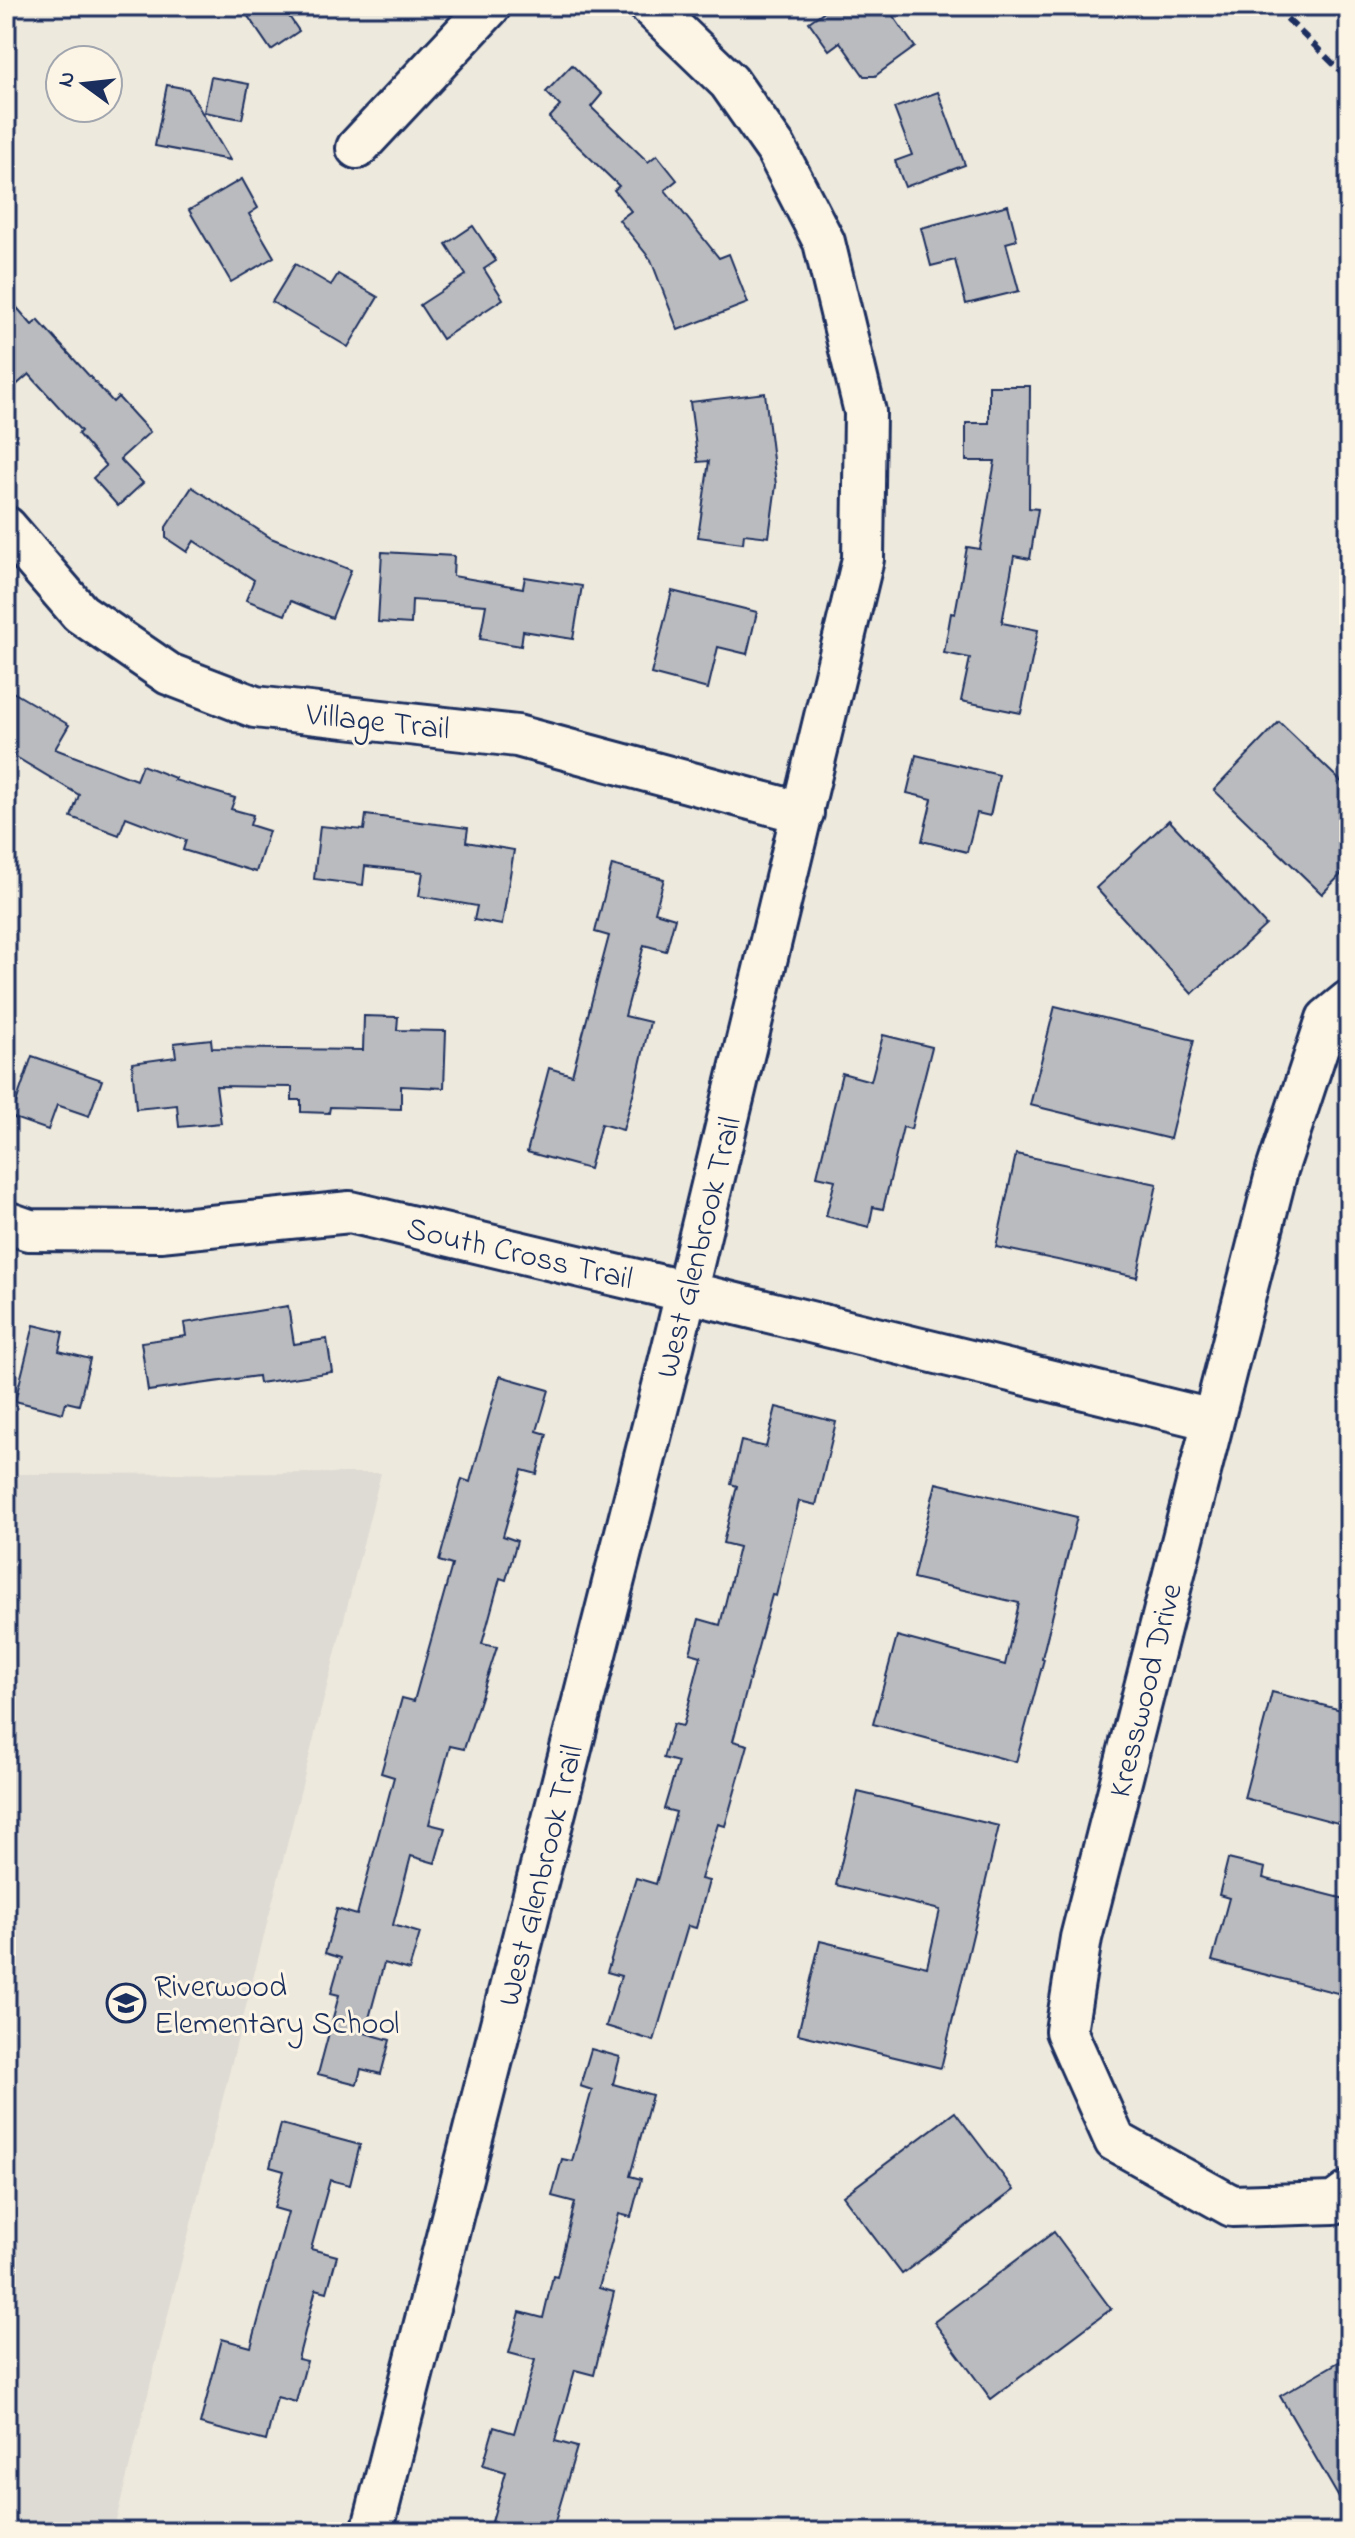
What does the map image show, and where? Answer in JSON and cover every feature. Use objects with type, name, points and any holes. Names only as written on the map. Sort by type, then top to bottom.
[{"type":"street","points":[[357,148],[490,6]]},
{"type":"street","name":"West Glenbrook Trail","points":[[372,2532],[687,1292],[863,559],[865,412],[824,242],[776,149],[729,82],[650,6]]},
{"type":"street","name":"Village Trail","points":[[6,527],[80,613],[169,674],[255,707],[517,736],[803,813]]},
{"type":"street","name":"Kresswood Drive","points":[[1349,1001],[1327,1019],[1277,1170],[1081,1938],[1066,2031],[1115,2141],[1232,2206],[1334,2203],[1349,2192]]},
{"type":"street","name":"South Cross Trail","points":[[6,1222],[29,1230],[160,1231],[350,1212],[1212,1420]]},
{"type":"shaded area","name":"Riverwood Elementary School","points":[[381,1473],[113,2532],[6,2532],[6,1474]]},
{"type":"building","points":[[241,6],[282,6],[299,31],[271,50]]},
{"type":"building","points":[[832,6],[886,6],[915,47],[875,76],[864,76],[840,42],[829,50],[809,22]]},
{"type":"building","points":[[572,65],[602,94],[591,107],[648,162],[657,155],[677,180],[665,190],[719,258],[729,254],[748,303],[678,330],[651,260],[619,220],[631,211],[614,190],[619,186],[549,118],[560,106],[546,92]]},
{"type":"building","points":[[211,77],[249,84],[242,119],[204,112]]},
{"type":"building","points":[[167,85],[188,89],[230,160],[155,146]]},
{"type":"building","points":[[938,92],[965,165],[905,187],[895,161],[912,155],[894,108]]},
{"type":"building","points":[[242,179],[258,208],[249,214],[274,257],[231,282],[189,210]]},
{"type":"building","points":[[1008,205],[1017,240],[1006,243],[1019,291],[966,304],[955,260],[931,266],[921,228]]},
{"type":"building","points":[[473,226],[496,261],[484,269],[503,299],[442,339],[420,305],[466,275],[446,244]]},
{"type":"building","points":[[295,264],[331,285],[338,274],[378,297],[348,347],[272,302]]},
{"type":"building","points":[[6,295],[32,325],[38,320],[113,402],[118,397],[150,432],[120,459],[143,483],[118,506],[93,478],[106,466],[78,434],[81,431],[29,374],[6,394]]},
{"type":"building","points":[[989,386],[1030,386],[1029,508],[1038,509],[1030,559],[1014,556],[1002,623],[1038,630],[1021,713],[961,701],[970,658],[944,653],[951,613],[955,614],[967,547],[980,549],[995,461],[966,461],[966,423],[989,423]]},
{"type":"building","points":[[765,393],[776,485],[769,537],[744,534],[743,543],[698,537],[709,461],[698,462],[690,402]]},
{"type":"building","points":[[192,487],[271,538],[351,570],[332,618],[291,601],[285,615],[246,600],[254,580],[194,541],[187,552],[166,538],[166,527]]},
{"type":"building","points":[[382,552],[454,556],[453,576],[523,588],[525,577],[582,586],[573,639],[523,631],[521,646],[480,639],[486,605],[412,600],[411,624],[378,622]]},
{"type":"building","points":[[672,591],[757,612],[747,654],[718,647],[708,689],[651,674]]},
{"type":"building","points":[[6,688],[69,725],[55,749],[136,780],[142,765],[174,780],[235,798],[231,809],[253,815],[250,825],[269,831],[256,872],[183,850],[186,840],[126,817],[119,835],[71,817],[79,795],[6,751]]},
{"type":"building","points":[[1279,722],[1349,789],[1349,866],[1322,894],[1214,790]]},
{"type":"building","points":[[916,755],[999,775],[990,816],[977,813],[967,852],[922,841],[932,799],[907,793]]},
{"type":"building","points":[[366,815],[468,828],[466,842],[514,850],[502,925],[474,920],[477,906],[419,896],[423,872],[365,866],[363,885],[314,879],[320,826],[364,830]]},
{"type":"building","points":[[1169,820],[1266,925],[1192,994],[1096,888]]},
{"type":"building","points":[[612,865],[664,879],[655,912],[675,918],[666,951],[644,945],[625,1016],[650,1022],[634,1091],[623,1130],[601,1124],[589,1169],[527,1152],[549,1068],[572,1075],[609,936],[595,932]]},
{"type":"building","points":[[1055,1006],[1194,1040],[1170,1139],[1030,1105]]},
{"type":"building","points":[[364,1016],[398,1017],[397,1030],[446,1031],[444,1088],[401,1086],[401,1109],[330,1107],[329,1113],[301,1112],[301,1100],[292,1100],[292,1087],[216,1086],[221,1123],[179,1127],[177,1105],[136,1109],[132,1063],[176,1057],[174,1043],[211,1039],[212,1048],[363,1050]]},
{"type":"building","points":[[883,1035],[932,1047],[911,1129],[903,1127],[883,1209],[873,1207],[869,1227],[826,1216],[835,1180],[817,1176],[842,1073],[871,1081]]},
{"type":"building","points":[[32,1056],[102,1080],[89,1116],[57,1105],[48,1130],[11,1117]]},
{"type":"building","points":[[1016,1154],[1157,1184],[1137,1277],[996,1247]]},
{"type":"building","points":[[288,1306],[294,1344],[327,1339],[332,1372],[259,1383],[258,1376],[148,1391],[141,1342],[186,1336],[184,1323]]},
{"type":"building","points":[[34,1325],[63,1332],[59,1351],[90,1359],[79,1405],[66,1402],[63,1413],[15,1401]]},
{"type":"building","points":[[500,1376],[549,1390],[537,1431],[547,1434],[537,1474],[522,1470],[503,1536],[517,1541],[506,1580],[500,1578],[482,1644],[497,1647],[464,1749],[450,1746],[429,1824],[445,1828],[435,1863],[411,1856],[393,1925],[420,1933],[409,1970],[384,1963],[365,2033],[390,2040],[381,2074],[361,2069],[357,2084],[318,2074],[339,1995],[331,1993],[341,1958],[325,1953],[337,1909],[357,1915],[394,1777],[381,1773],[402,1698],[414,1701],[452,1565],[439,1561],[462,1479],[470,1482]]},
{"type":"building","points":[[776,1407],[836,1422],[816,1505],[799,1501],[776,1596],[772,1595],[733,1741],[748,1745],[725,1826],[718,1824],[701,1879],[709,1881],[696,1928],[688,1926],[654,2041],[606,2026],[621,1976],[607,1972],[636,1878],[656,1884],[676,1812],[664,1809],[678,1762],[663,1758],[673,1724],[683,1726],[701,1656],[690,1653],[699,1619],[720,1625],[739,1547],[723,1543],[737,1486],[731,1484],[741,1441],[766,1447]]},
{"type":"building","points":[[936,1483],[1077,1517],[1016,1762],[873,1724],[897,1636],[1005,1665],[1019,1603],[913,1578]]},
{"type":"building","points":[[1272,1692],[1349,1712],[1349,1826],[1244,1798]]},
{"type":"building","points":[[858,1792],[999,1826],[941,2068],[798,2034],[820,1941],[927,1967],[940,1910],[836,1885]]},
{"type":"building","points":[[1228,1859],[1265,1868],[1263,1878],[1349,1900],[1349,1996],[1212,1961],[1229,1898],[1219,1895]]},
{"type":"building","points":[[591,2049],[620,2057],[613,2084],[652,2095],[630,2176],[641,2179],[631,2217],[619,2214],[599,2288],[614,2292],[594,2375],[575,2370],[555,2441],[577,2447],[552,2532],[489,2532],[506,2472],[483,2465],[494,2427],[514,2433],[535,2360],[509,2353],[520,2312],[543,2318],[553,2276],[557,2277],[575,2202],[552,2196],[562,2159],[572,2161],[592,2090],[580,2086]]},
{"type":"building","points":[[955,2112],[1014,2190],[902,2274],[843,2196]]},
{"type":"building","points":[[281,2124],[360,2145],[350,2185],[330,2180],[311,2249],[337,2256],[327,2292],[316,2289],[298,2359],[307,2361],[296,2402],[277,2397],[266,2441],[200,2424],[222,2339],[251,2347],[288,2212],[274,2208],[284,2171],[270,2167]]},
{"type":"building","points":[[1054,2232],[1111,2309],[991,2399],[934,2322]]},
{"type":"building","points":[[1349,2356],[1349,2515],[1280,2396]]},
{"type":"railway","points":[[1274,6],[1349,79]]},
{"type":"place","name":"Riverwood Elementary School","points":[[126,2003]]}]
